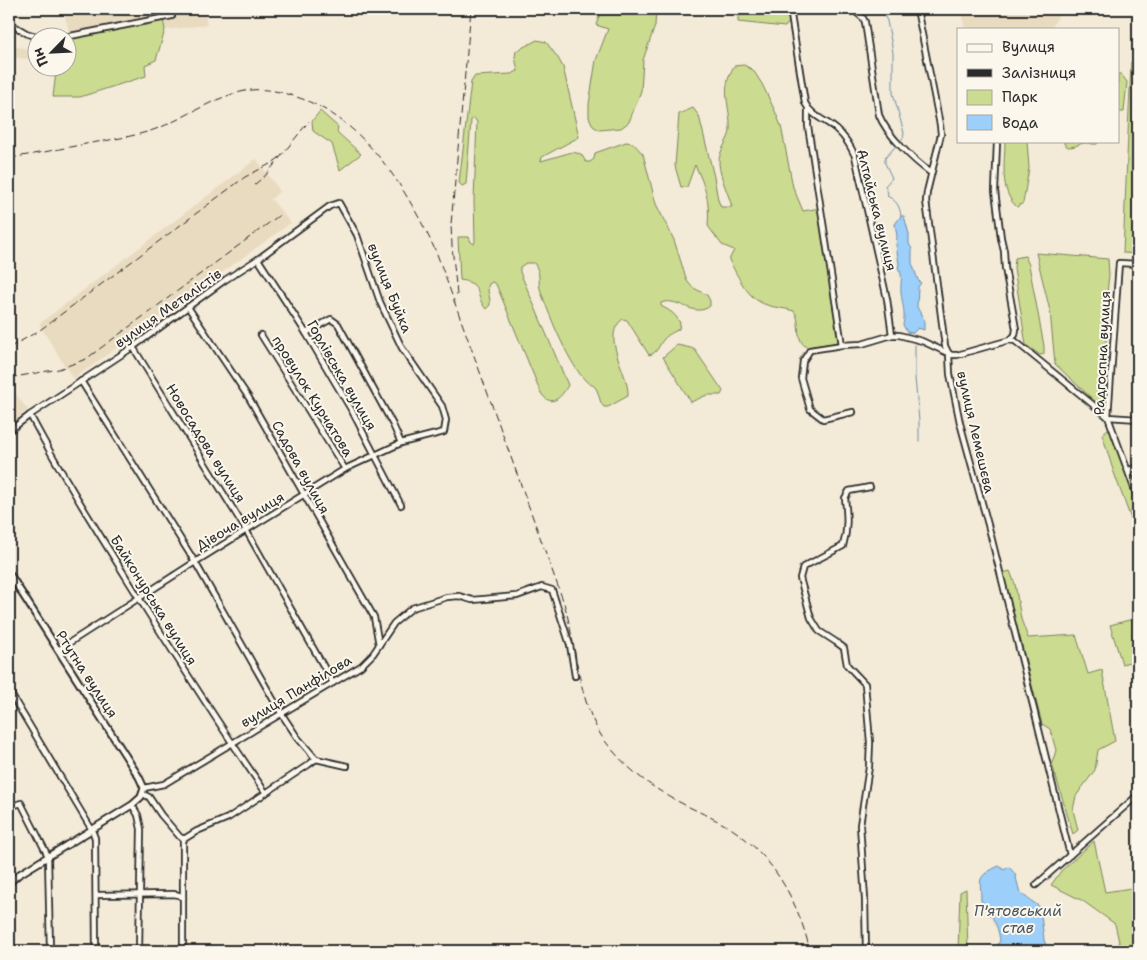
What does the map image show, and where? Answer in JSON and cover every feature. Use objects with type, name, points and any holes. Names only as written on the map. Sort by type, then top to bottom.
[{"type":"main road","name":"Ртутна вулиця","points":[[9,573],[139,776],[144,791]]},
{"type":"main road","points":[[9,883],[18,875],[132,805],[144,791]]},
{"type":"street","points":[[790,9],[803,95],[808,109],[808,126],[842,345]]},
{"type":"street","points":[[852,9],[865,22],[879,115],[883,125],[914,161],[931,173]]},
{"type":"street","name":"вулиця Лемешєва","points":[[917,9],[941,134],[926,201],[945,346],[949,354],[950,374],[960,423],[990,532],[1070,855]]},
{"type":"street","points":[[78,34],[172,16]]},
{"type":"street","points":[[9,23],[28,34]]},
{"type":"street","name":"Алтайська вулиця","points":[[808,109],[813,115],[838,131],[850,145],[855,156],[888,299],[892,336]]},
{"type":"street","points":[[852,412],[823,418],[810,409],[801,378],[803,361],[810,350],[862,344],[892,336],[908,337],[922,341],[949,354],[957,355],[1010,340],[1015,335],[1016,329],[1005,268],[995,191],[997,142]]},
{"type":"street","name":"вулиця Металістів","points":[[9,431],[30,414],[133,346],[258,259],[330,206],[339,203]]},
{"type":"street","name":"вулиця Буйка","points":[[339,203],[357,235],[380,302],[402,348],[442,406],[446,420],[444,432]]},
{"type":"street","name":"Горлівська вулиця","points":[[258,259],[306,333],[352,411],[401,505]]},
{"type":"street","name":"Радгоспна вулиця","points":[[1138,264],[1119,263],[1108,417],[1138,498]]},
{"type":"street","name":"Садова вулиця","points":[[188,307],[249,398],[374,617],[380,645]]},
{"type":"street","points":[[306,333],[332,319],[338,324],[401,443]]},
{"type":"street","name":"провулок Курчатова","points":[[261,335],[345,470]]},
{"type":"street","points":[[1010,340],[1020,344],[1108,417],[1138,420]]},
{"type":"street","name":"Новосадова вулиця","points":[[133,346],[246,530],[333,683]]},
{"type":"street","points":[[81,381],[195,562],[281,713],[297,737],[316,759],[347,766]]},
{"type":"street","name":"Байконурська вулиця","points":[[30,414],[55,463],[139,598],[231,743],[266,793]]},
{"type":"street","name":"Дівоча вулиця","points":[[58,650],[246,530],[345,470],[401,443],[444,432]]},
{"type":"street","points":[[1129,470],[1138,467]]},
{"type":"street","points":[[866,951],[866,899],[860,825],[869,767],[870,742],[865,684],[847,666],[844,648],[819,631],[811,618],[800,578],[803,566],[843,546],[847,531],[848,515],[845,498],[849,491],[870,487]]},
{"type":"street","name":"вулиця Панфілова","points":[[144,791],[164,784],[361,666],[380,645],[394,623],[412,608],[447,597],[459,596],[472,600],[517,596],[542,588],[552,590],[570,645],[575,676]]},
{"type":"street","points":[[9,691],[95,838],[96,951]]},
{"type":"street","points":[[183,951],[184,838],[228,818],[316,759]]},
{"type":"street","name":"Ртутна вулиця","points":[[144,791],[161,815],[184,838]]},
{"type":"street","points":[[1036,886],[1138,795]]},
{"type":"street","points":[[9,807],[21,803],[48,856],[50,951]]},
{"type":"street","points":[[132,805],[138,816],[140,829],[139,951]]},
{"type":"street","points":[[97,895],[173,894],[183,898]]},
{"type":"shaded area","points":[[63,9],[204,9],[207,25],[165,30],[162,14],[78,33],[78,28],[68,28]]},
{"type":"shaded area","points":[[961,9],[1062,9],[1052,28],[965,28]]},
{"type":"shaded area","points":[[9,45],[28,48],[28,59],[9,57]]},
{"type":"shaded area","points":[[256,159],[280,191],[271,199],[291,223],[73,379],[39,324]]},
{"type":"shaded area","points":[[9,386],[28,410],[9,425]]},
{"type":"green space","points":[[602,9],[656,9],[655,26],[643,60],[641,91],[629,122],[621,128],[599,130],[593,126],[589,117],[589,104],[596,60],[608,29],[596,25]]},
{"type":"green space","points":[[738,9],[788,9],[789,22],[785,27],[738,22]]},
{"type":"green space","points":[[162,14],[165,30],[156,60],[145,65],[146,76],[80,97],[53,97],[55,78],[78,78],[78,33]]},
{"type":"green space","points":[[537,40],[546,42],[563,67],[579,137],[542,157],[541,161],[572,152],[581,154],[586,162],[590,162],[594,159],[595,153],[626,142],[633,143],[643,154],[656,204],[674,240],[687,281],[692,287],[707,295],[710,301],[710,306],[698,310],[674,302],[661,303],[661,306],[676,317],[680,323],[679,329],[665,338],[656,351],[649,355],[627,320],[623,319],[616,326],[614,335],[615,345],[625,377],[628,396],[608,407],[602,405],[596,388],[580,374],[567,353],[541,292],[539,274],[534,263],[526,263],[520,267],[520,272],[568,385],[563,394],[552,401],[545,398],[541,393],[496,284],[492,282],[489,284],[490,305],[486,309],[475,287],[460,280],[458,237],[469,237],[474,244],[475,241],[474,200],[477,122],[474,118],[471,120],[466,184],[462,186],[459,183],[471,82],[475,76],[511,74],[518,71],[515,57],[516,51]]},
{"type":"green space","points":[[1131,62],[1138,62],[1138,254],[1123,253]]},
{"type":"green space","points":[[744,65],[753,70],[775,111],[781,126],[793,187],[803,211],[820,208],[840,342],[806,347],[800,339],[798,320],[794,311],[767,305],[754,298],[740,280],[729,260],[734,250],[722,245],[708,226],[706,195],[695,165],[687,187],[681,187],[675,166],[679,114],[693,108],[699,116],[718,200],[721,207],[732,207],[721,174],[719,159],[730,130],[726,91],[727,83],[734,66]]},
{"type":"green space","points":[[1120,74],[1127,82],[1124,112],[1120,112]]},
{"type":"green space","points":[[320,111],[338,127],[337,132],[361,154],[340,170],[332,144],[313,131],[312,121]]},
{"type":"green space","points":[[1005,142],[1027,142],[1029,168],[1023,203],[1017,207],[1011,200],[1005,185]]},
{"type":"green space","points":[[1064,142],[1098,142],[1097,144],[1082,143],[1073,147],[1068,147]]},
{"type":"green space","points":[[1036,253],[1108,259],[1109,274],[1104,325],[1107,349],[1106,404],[1099,405],[1055,364],[1050,311]]},
{"type":"green space","points":[[1025,256],[1029,265],[1044,346],[1044,354],[1040,355],[1026,345],[1014,268],[1015,258]]},
{"type":"green space","points":[[677,345],[695,350],[723,391],[721,395],[707,395],[691,402],[663,357]]},
{"type":"green space","points":[[1109,428],[1138,508],[1138,538],[1102,434]]},
{"type":"green space","points":[[1010,571],[1015,584],[1021,619],[1028,638],[1076,635],[1088,674],[1102,670],[1115,741],[1098,750],[1095,770],[1076,796],[1073,810],[1078,830],[1073,834],[1052,764],[1056,750],[1050,729],[1042,724],[1003,573]]},
{"type":"green space","points":[[1129,620],[1138,621],[1138,660],[1122,664],[1110,625]]},
{"type":"green space","points":[[1094,841],[1105,892],[1138,887],[1138,951],[1121,951],[1115,924],[1083,901],[1051,885],[1061,871]]},
{"type":"green space","points":[[966,889],[968,951],[958,951],[960,892]]},
{"type":"water","points":[[901,216],[904,216],[909,234],[912,263],[918,280],[921,283],[918,287],[917,307],[924,320],[924,330],[918,328],[913,333],[907,332],[903,325],[904,308],[901,276],[898,268],[895,224]]},
{"type":"water","name":"П'ятовський став","points":[[999,866],[1004,870],[1009,867],[1015,874],[1020,893],[1040,907],[1044,940],[1048,951],[1000,951],[1001,949],[998,944],[1000,941],[996,925],[987,912],[987,905],[981,901],[980,883],[986,873]]},
{"type":"waterway","points":[[881,9],[887,21],[891,41],[893,53],[893,93],[904,133],[903,138],[885,158],[885,163],[892,178],[885,186],[888,193],[887,196],[897,204],[901,216]]},
{"type":"waterway","points":[[915,344],[919,441]]},
{"type":"railway","points":[[457,295],[451,224],[471,9]]},
{"type":"railway","points":[[9,158],[147,132],[219,99],[232,94],[256,90],[284,93],[316,105],[340,119],[361,137],[397,180],[437,254],[564,603],[579,675],[596,727],[611,749],[640,777],[673,799],[732,829],[760,853],[783,882],[792,899],[810,951]]},
{"type":"railway","points":[[254,185],[266,175],[309,121]]},
{"type":"railway","points":[[9,348],[40,330],[245,177],[283,155]]},
{"type":"railway","points":[[9,378],[59,369],[86,359],[281,214]]}]
